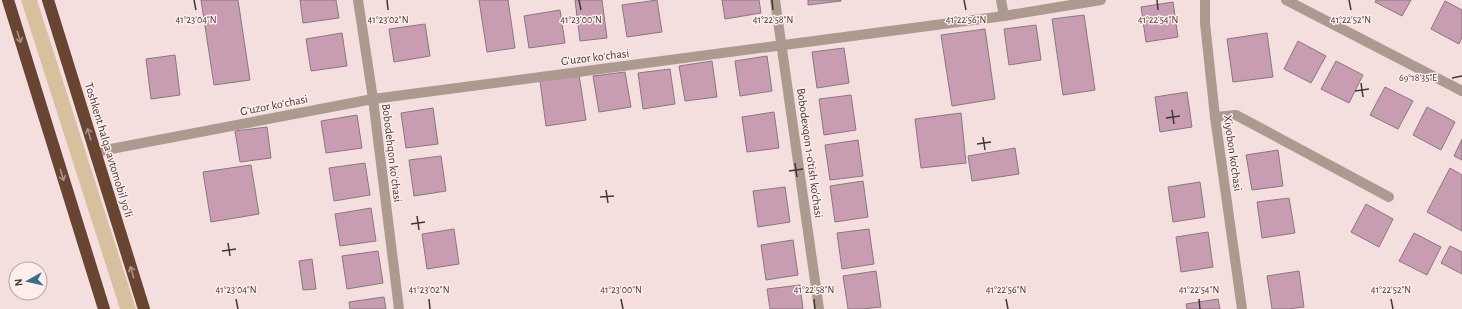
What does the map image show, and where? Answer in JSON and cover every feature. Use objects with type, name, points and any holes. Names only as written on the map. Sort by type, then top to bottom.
[{"type":"highway","points":[[8,0],[104,309]]},
{"type":"highway","name":"Toshkent halqa avtomobil yo'li","points":[[48,0],[144,309]]},
{"type":"street","name":"Bobodehqon koʻchasi","points":[[358,0],[373,99],[399,309]]},
{"type":"street","name":"Bobodexqon 1-o'tish ko'chasi","points":[[775,0],[819,309]]},
{"type":"street","points":[[1001,0],[1004,16]]},
{"type":"street","name":"Gʻuzor koʻchasi","points":[[95,152],[373,99],[1004,16],[1101,0]]},
{"type":"street","name":"Xiyobon ko'chasi","points":[[1205,0],[1205,24],[1215,117],[1242,309]]},
{"type":"street","points":[[1286,0],[1462,91]]},
{"type":"street","points":[[1215,117],[1236,115],[1389,197]]},
{"type":"shaded area","points":[[21,0],[37,0],[136,309],[120,309]]},
{"type":"building","points":[[201,0],[238,0],[250,80],[214,85]]},
{"type":"building","points":[[300,0],[336,0],[339,18],[303,23]]},
{"type":"building","points":[[479,0],[508,0],[515,48],[487,52]]},
{"type":"building","points":[[575,0],[602,0],[607,38],[580,41]]},
{"type":"building","points":[[657,0],[662,32],[627,37],[622,5]]},
{"type":"building","points":[[722,0],[759,0],[761,13],[725,19]]},
{"type":"building","points":[[808,0],[841,0],[841,1],[808,5]]},
{"type":"building","points":[[1376,0],[1411,0],[1402,16],[1375,2]]},
{"type":"building","points":[[1445,1],[1462,10],[1462,37],[1459,44],[1431,29]]},
{"type":"building","points":[[1173,2],[1178,37],[1146,42],[1141,7]]},
{"type":"building","points":[[560,10],[565,43],[529,48],[524,16]]},
{"type":"building","points":[[1084,15],[1095,90],[1063,95],[1052,19]]},
{"type":"building","points":[[425,24],[430,56],[394,62],[389,29]]},
{"type":"building","points":[[1036,25],[1041,60],[1009,65],[1004,29]]},
{"type":"building","points":[[985,29],[995,99],[952,106],[941,35]]},
{"type":"building","points":[[342,33],[347,66],[311,71],[306,39]]},
{"type":"building","points":[[1267,33],[1273,77],[1233,82],[1227,39]]},
{"type":"building","points":[[1298,41],[1326,56],[1311,83],[1284,69]]},
{"type":"building","points":[[844,48],[849,83],[817,88],[812,52]]},
{"type":"building","points":[[175,55],[180,95],[151,99],[146,59]]},
{"type":"building","points":[[767,56],[772,91],[740,96],[735,61]]},
{"type":"building","points":[[712,61],[717,97],[685,101],[679,66]]},
{"type":"building","points":[[1336,61],[1363,75],[1349,103],[1321,89]]},
{"type":"building","points":[[670,69],[675,104],[643,109],[638,73]]},
{"type":"building","points":[[625,72],[631,107],[599,112],[593,76]]},
{"type":"building","points":[[579,75],[586,120],[546,126],[540,81]]},
{"type":"building","points":[[1385,87],[1413,101],[1398,129],[1370,115]]},
{"type":"building","points":[[1187,92],[1192,127],[1160,132],[1155,97]]},
{"type":"building","points":[[851,95],[856,130],[824,135],[819,99]]},
{"type":"building","points":[[1427,107],[1455,122],[1441,150],[1413,135]]},
{"type":"building","points":[[433,108],[438,144],[406,148],[401,113]]},
{"type":"building","points":[[774,112],[779,148],[747,152],[742,117]]},
{"type":"building","points":[[961,113],[966,163],[921,168],[915,119]]},
{"type":"building","points":[[357,115],[362,148],[326,153],[321,121]]},
{"type":"building","points":[[267,127],[271,158],[240,162],[235,131]]},
{"type":"building","points":[[1462,139],[1462,160],[1454,156]]},
{"type":"building","points":[[858,140],[863,176],[830,180],[825,145]]},
{"type":"building","points":[[1015,148],[1019,174],[972,181],[968,156]]},
{"type":"building","points":[[1278,150],[1283,186],[1252,190],[1246,155]]},
{"type":"building","points":[[441,156],[446,191],[414,196],[409,160]]},
{"type":"building","points":[[365,163],[370,195],[334,201],[329,168]]},
{"type":"building","points":[[251,165],[259,214],[211,222],[203,172]]},
{"type":"building","points":[[1450,168],[1462,175],[1462,231],[1427,212]]},
{"type":"building","points":[[863,181],[868,217],[835,222],[830,186]]},
{"type":"building","points":[[1200,182],[1205,217],[1173,222],[1168,187]]},
{"type":"building","points":[[785,187],[790,222],[758,227],[753,191]]},
{"type":"building","points":[[1289,198],[1295,233],[1262,238],[1257,202]]},
{"type":"building","points":[[1366,204],[1393,219],[1379,247],[1351,232]]},
{"type":"building","points":[[371,208],[376,241],[340,246],[335,214]]},
{"type":"building","points":[[454,229],[459,264],[427,269],[422,234]]},
{"type":"building","points":[[869,229],[874,264],[842,269],[837,233]]},
{"type":"building","points":[[1208,232],[1213,267],[1181,272],[1176,237]]},
{"type":"building","points":[[1414,233],[1441,247],[1427,275],[1399,261]]},
{"type":"building","points":[[793,240],[798,275],[766,280],[761,245]]},
{"type":"building","points":[[1450,246],[1462,252],[1462,274],[1441,263]]},
{"type":"building","points":[[378,251],[383,283],[347,289],[342,256]]},
{"type":"building","points":[[312,259],[316,289],[303,290],[299,261]]},
{"type":"building","points":[[876,271],[881,307],[848,309],[843,276]]},
{"type":"building","points":[[1299,271],[1304,307],[1272,309],[1267,276]]},
{"type":"building","points":[[800,285],[803,309],[770,309],[767,289]]},
{"type":"building","points":[[384,297],[386,309],[350,309],[349,302]]},
{"type":"building","points":[[1218,299],[1220,309],[1187,309],[1186,304]]}]
